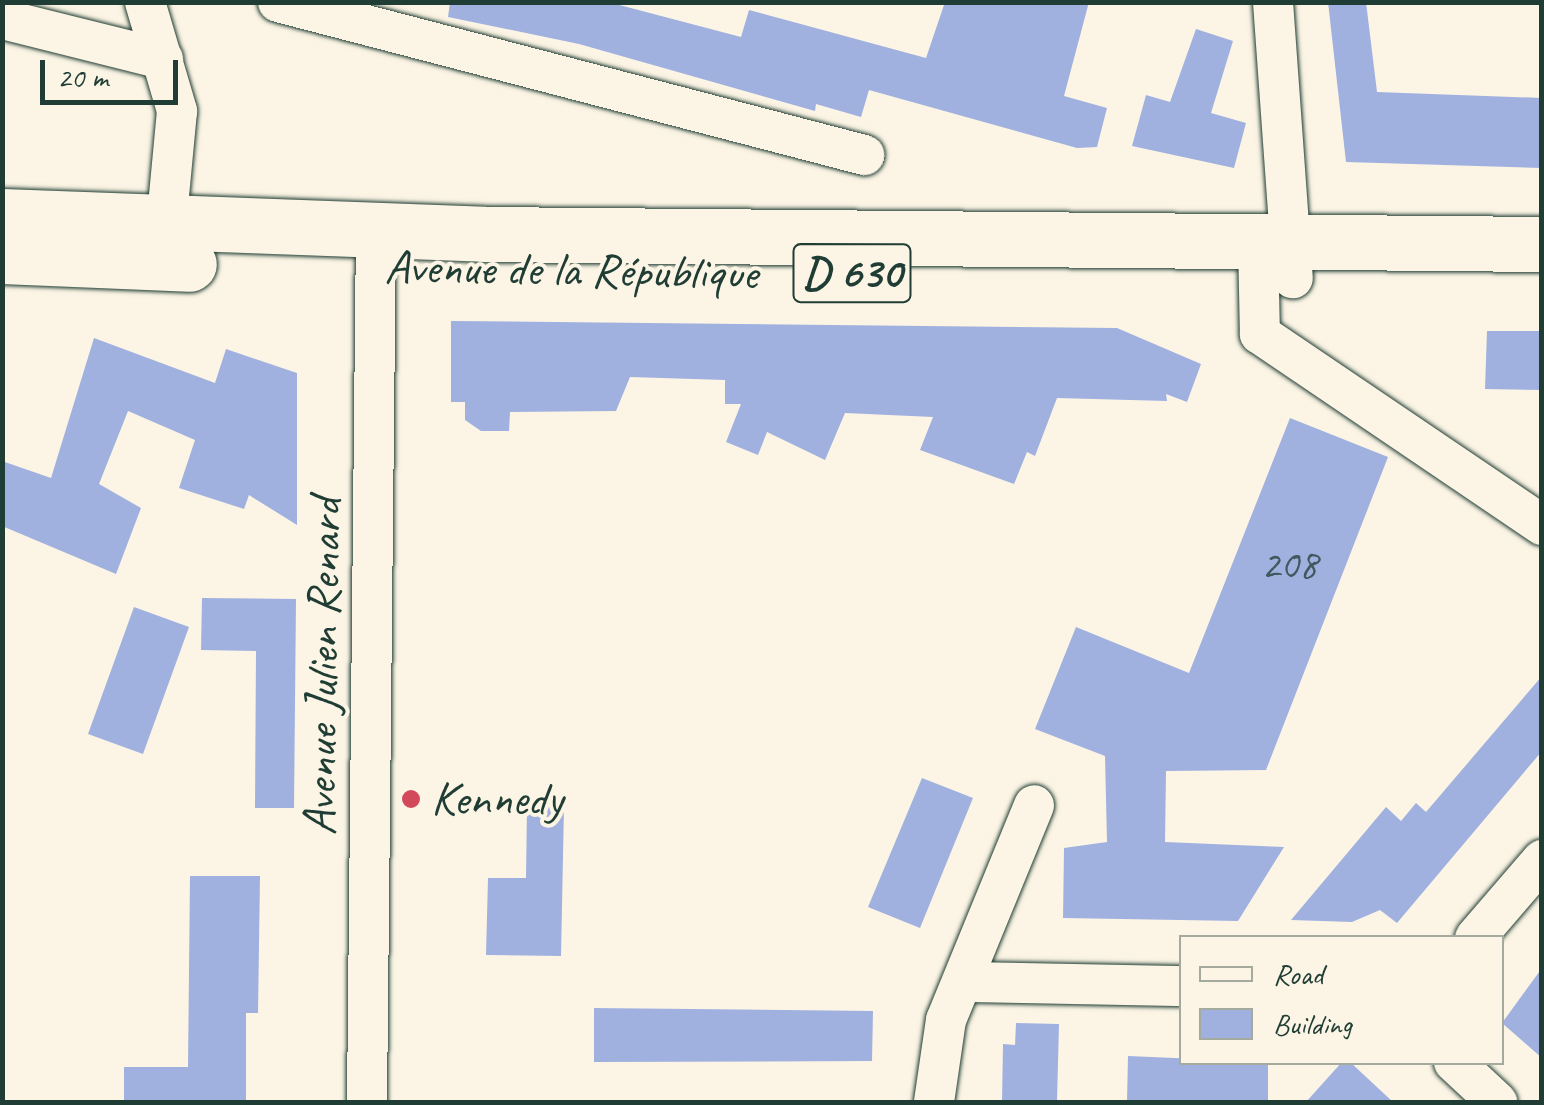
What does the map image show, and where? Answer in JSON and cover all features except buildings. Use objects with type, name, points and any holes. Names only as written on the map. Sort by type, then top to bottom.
[{"type":"main road","name":"Avenue de la République","points":[[2,216],[165,244]]},
{"type":"main road","name":"Avenue de la République","points":[[2,256],[165,244],[1276,260],[1542,280]]},
{"type":"main road","name":"Avenue de la République","points":[[1276,260],[1542,244]]},
{"type":"street","points":[[145,2],[164,60],[178,139],[165,244]]},
{"type":"street","points":[[278,2],[864,155]]},
{"type":"street","points":[[1273,2],[1276,260],[1260,334],[1542,525]]},
{"type":"street","points":[[2,19],[164,60]]},
{"type":"street","name":"Avenue Julien Renard","points":[[367,1102],[375,250]]},
{"type":"street","points":[[934,1102],[943,1032],[1034,805]]},
{"type":"street","points":[[1478,935],[1542,860]]},
{"type":"street","points":[[964,982],[1179,986]]},
{"type":"street","points":[[1457,1065],[1497,1102]]},
{"type":"place","name":"Kennedy","points":[[411,799]]}]
